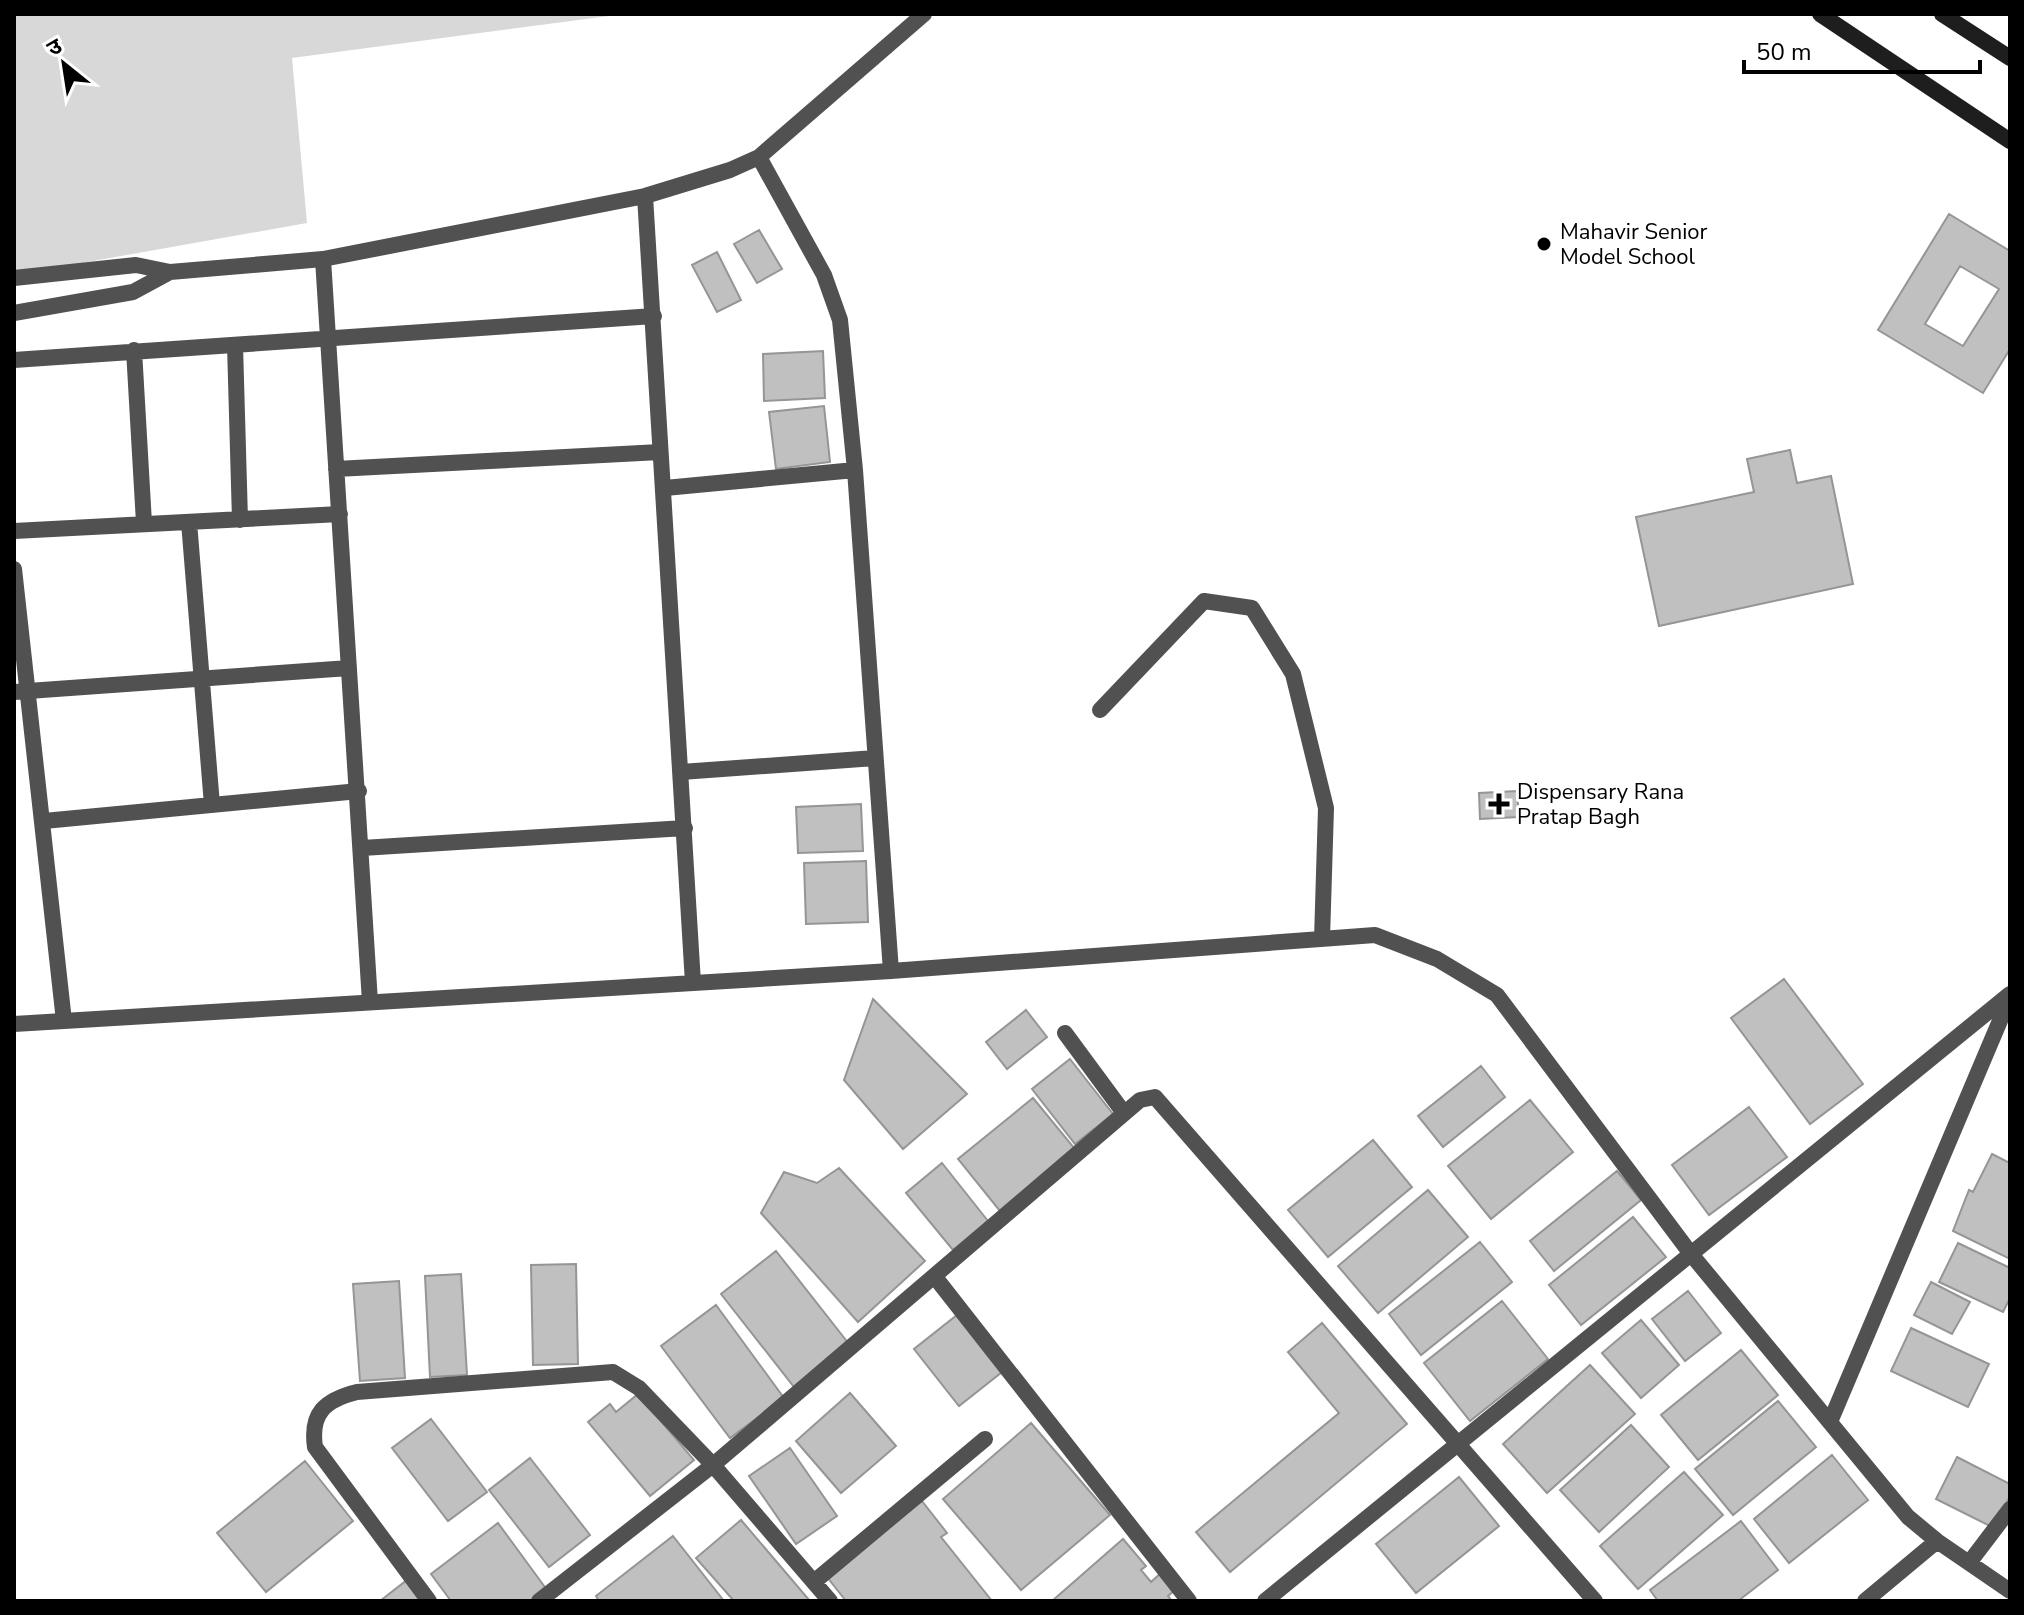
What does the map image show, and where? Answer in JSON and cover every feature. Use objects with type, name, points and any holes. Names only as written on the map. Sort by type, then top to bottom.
[{"type":"main road","points":[[1820,14],[2010,141]]},
{"type":"main road","points":[[1942,14],[2010,58]]},
{"type":"street","points":[[14,278],[136,265],[170,272],[323,259],[645,196],[730,170],[759,157],[924,14]]},
{"type":"street","points":[[759,157],[834,295],[840,320],[855,470],[891,971]]},
{"type":"street","points":[[645,196],[693,983]]},
{"type":"street","points":[[323,259],[370,1002]]},
{"type":"street","points":[[14,313],[133,292],[170,272]]},
{"type":"street","points":[[14,360],[654,316]]},
{"type":"street","points":[[235,345],[240,520]]},
{"type":"street","points":[[134,350],[144,523]]},
{"type":"street","points":[[336,469],[660,452]]},
{"type":"street","points":[[665,488],[855,470]]},
{"type":"street","points":[[14,531],[340,514]]},
{"type":"street","points":[[189,522],[212,805]]},
{"type":"street","points":[[14,569],[21,692],[44,821],[64,1021]]},
{"type":"street","points":[[1100,710],[1204,601],[1252,608],[1293,674],[1326,808],[1322,939]]},
{"type":"street","points":[[21,692],[349,668]]},
{"type":"street","points":[[681,772],[875,758]]},
{"type":"street","points":[[44,821],[359,791]]},
{"type":"street","points":[[362,848],[685,828]]},
{"type":"street","points":[[14,1024],[891,971],[1375,935],[1437,959],[1497,995],[1691,1254],[1908,1517],[2010,1591]]},
{"type":"street","points":[[1265,1601],[2010,995]]},
{"type":"street","points":[[1830,1422],[2010,995]]},
{"type":"street","points":[[1065,1033],[1124,1113]]},
{"type":"street","points":[[539,1601],[713,1465],[1140,1100],[1160,1099],[1595,1601]]},
{"type":"street","points":[[935,1277],[1189,1601]]},
{"type":"street","points":[[429,1601],[315,1447],[312,1428],[321,1412],[336,1397],[357,1392],[613,1372],[639,1388],[713,1465],[830,1601]]},
{"type":"street","points":[[815,1581],[985,1439]]},
{"type":"street","points":[[1969,1563],[2010,1509]]},
{"type":"street","points":[[1865,1601],[1937,1541]]},
{"type":"shaded area","points":[[14,14],[624,14],[292,58],[307,223],[14,275]]},
{"type":"building","points":[[1949,214],[2010,251],[2010,349],[1983,393],[1878,330]],"holes":[[[1960,266],[1999,289],[1963,346],[1925,324]]]},
{"type":"building","points":[[759,230],[782,269],[757,283],[734,244]]},
{"type":"building","points":[[717,252],[741,300],[717,312],[692,265]]},
{"type":"building","points":[[823,351],[825,398],[764,401],[763,354]]},
{"type":"building","points":[[824,406],[830,462],[776,469],[769,412]]},
{"type":"building","points":[[1790,450],[1797,483],[1831,476],[1853,584],[1659,626],[1636,517],[1754,492],[1747,459]]},
{"type":"building","points":[[1517,791],[1519,817],[1480,819],[1479,793]]},
{"type":"building","points":[[861,804],[863,851],[798,853],[796,807]]},
{"type":"building","points":[[866,861],[868,922],[806,924],[804,863]]},
{"type":"building","points":[[1784,979],[1863,1084],[1810,1124],[1731,1018]]},
{"type":"building","points":[[873,999],[967,1094],[903,1149],[844,1080]]},
{"type":"building","points":[[1026,1010],[1047,1037],[1007,1069],[986,1042]]},
{"type":"building","points":[[1070,1059],[1113,1114],[1075,1144],[1032,1089]]},
{"type":"building","points":[[1481,1066],[1505,1097],[1443,1147],[1418,1116]]},
{"type":"building","points":[[1033,1098],[1075,1149],[1000,1211],[958,1159]]},
{"type":"building","points":[[1530,1100],[1573,1152],[1491,1219],[1448,1166]]},
{"type":"building","points":[[1749,1107],[1787,1157],[1709,1215],[1672,1165]]},
{"type":"building","points":[[1373,1140],[1412,1187],[1328,1257],[1288,1210]]},
{"type":"building","points":[[1992,1154],[2010,1163],[2010,1259],[1953,1231],[1969,1190],[1973,1192]]},
{"type":"building","points":[[942,1163],[988,1221],[953,1250],[906,1193]]},
{"type":"building","points":[[839,1168],[925,1261],[858,1322],[761,1213],[784,1172],[817,1183]]},
{"type":"building","points":[[1617,1171],[1641,1200],[1554,1271],[1530,1241]]},
{"type":"building","points":[[1428,1190],[1468,1237],[1378,1313],[1338,1266]]},
{"type":"building","points":[[1633,1217],[1666,1257],[1581,1325],[1549,1285]]},
{"type":"building","points":[[1480,1242],[1512,1282],[1421,1355],[1389,1314]]},
{"type":"building","points":[[1958,1243],[2010,1268],[2010,1298],[2003,1312],[1939,1282]]},
{"type":"building","points":[[776,1251],[849,1344],[794,1387],[721,1294]]},
{"type":"building","points":[[576,1264],[578,1364],[533,1365],[531,1265]]},
{"type":"building","points":[[461,1274],[467,1375],[430,1377],[425,1276]]},
{"type":"building","points":[[399,1281],[405,1378],[360,1381],[353,1284]]},
{"type":"building","points":[[1931,1282],[1970,1302],[1952,1334],[1914,1315]]},
{"type":"building","points":[[1688,1291],[1721,1333],[1685,1361],[1652,1319]]},
{"type":"building","points":[[1502,1301],[1548,1359],[1470,1421],[1424,1363]]},
{"type":"building","points":[[716,1305],[784,1398],[730,1438],[661,1346]]},
{"type":"building","points":[[957,1315],[1002,1372],[959,1406],[914,1349]]},
{"type":"building","points":[[1641,1320],[1679,1365],[1641,1398],[1602,1353]]},
{"type":"building","points":[[1322,1323],[1407,1424],[1230,1572],[1196,1532],[1339,1413],[1288,1352]]},
{"type":"building","points":[[1911,1328],[1989,1364],[1968,1407],[1891,1371]]},
{"type":"building","points":[[1741,1350],[1778,1395],[1698,1460],[1661,1415]]},
{"type":"building","points":[[1590,1365],[1635,1414],[1547,1493],[1503,1444]]},
{"type":"building","points":[[850,1393],[896,1446],[841,1493],[796,1441]]},
{"type":"building","points":[[638,1394],[694,1460],[650,1496],[588,1422],[610,1404],[616,1412]]},
{"type":"building","points":[[1778,1401],[1816,1447],[1733,1515],[1695,1469]]},
{"type":"building","points":[[431,1419],[487,1492],[448,1521],[392,1448]]},
{"type":"building","points":[[1031,1423],[1110,1515],[1021,1590],[943,1499]]},
{"type":"building","points":[[1631,1425],[1669,1467],[1599,1532],[1560,1490]]},
{"type":"building","points":[[790,1448],[837,1516],[796,1544],[749,1476]]},
{"type":"building","points":[[1832,1455],[1868,1500],[1789,1563],[1754,1519]]},
{"type":"building","points":[[1957,1457],[2010,1484],[2010,1496],[1994,1528],[1936,1499]]},
{"type":"building","points":[[530,1458],[590,1535],[549,1567],[489,1490]]},
{"type":"building","points":[[305,1461],[353,1521],[266,1592],[217,1533]]},
{"type":"building","points":[[1684,1472],[1723,1515],[1638,1589],[1600,1546]]},
{"type":"building","points":[[1459,1477],[1499,1526],[1416,1593],[1376,1544]]},
{"type":"building","points":[[922,1501],[947,1533],[941,1537],[992,1601],[846,1601],[827,1577]]},
{"type":"building","points":[[741,1520],[810,1601],[734,1601],[696,1558]]},
{"type":"building","points":[[1741,1521],[1778,1570],[1738,1601],[1658,1601],[1650,1590]]},
{"type":"building","points":[[498,1523],[547,1590],[532,1601],[451,1601],[431,1574]]},
{"type":"building","points":[[673,1536],[724,1601],[599,1601],[596,1596]]},
{"type":"building","points":[[1123,1539],[1146,1566],[1141,1570],[1151,1582],[1162,1572],[1176,1589],[1168,1596],[1172,1601],[1052,1601]]},
{"type":"building","points":[[407,1580],[423,1601],[380,1601]]},
{"type":"place","name":"Mahavir Senior Model School","points":[[1544,244]]},
{"type":"place","name":"Dispensary Rana Pratap Bagh","points":[[1499,804]]}]
